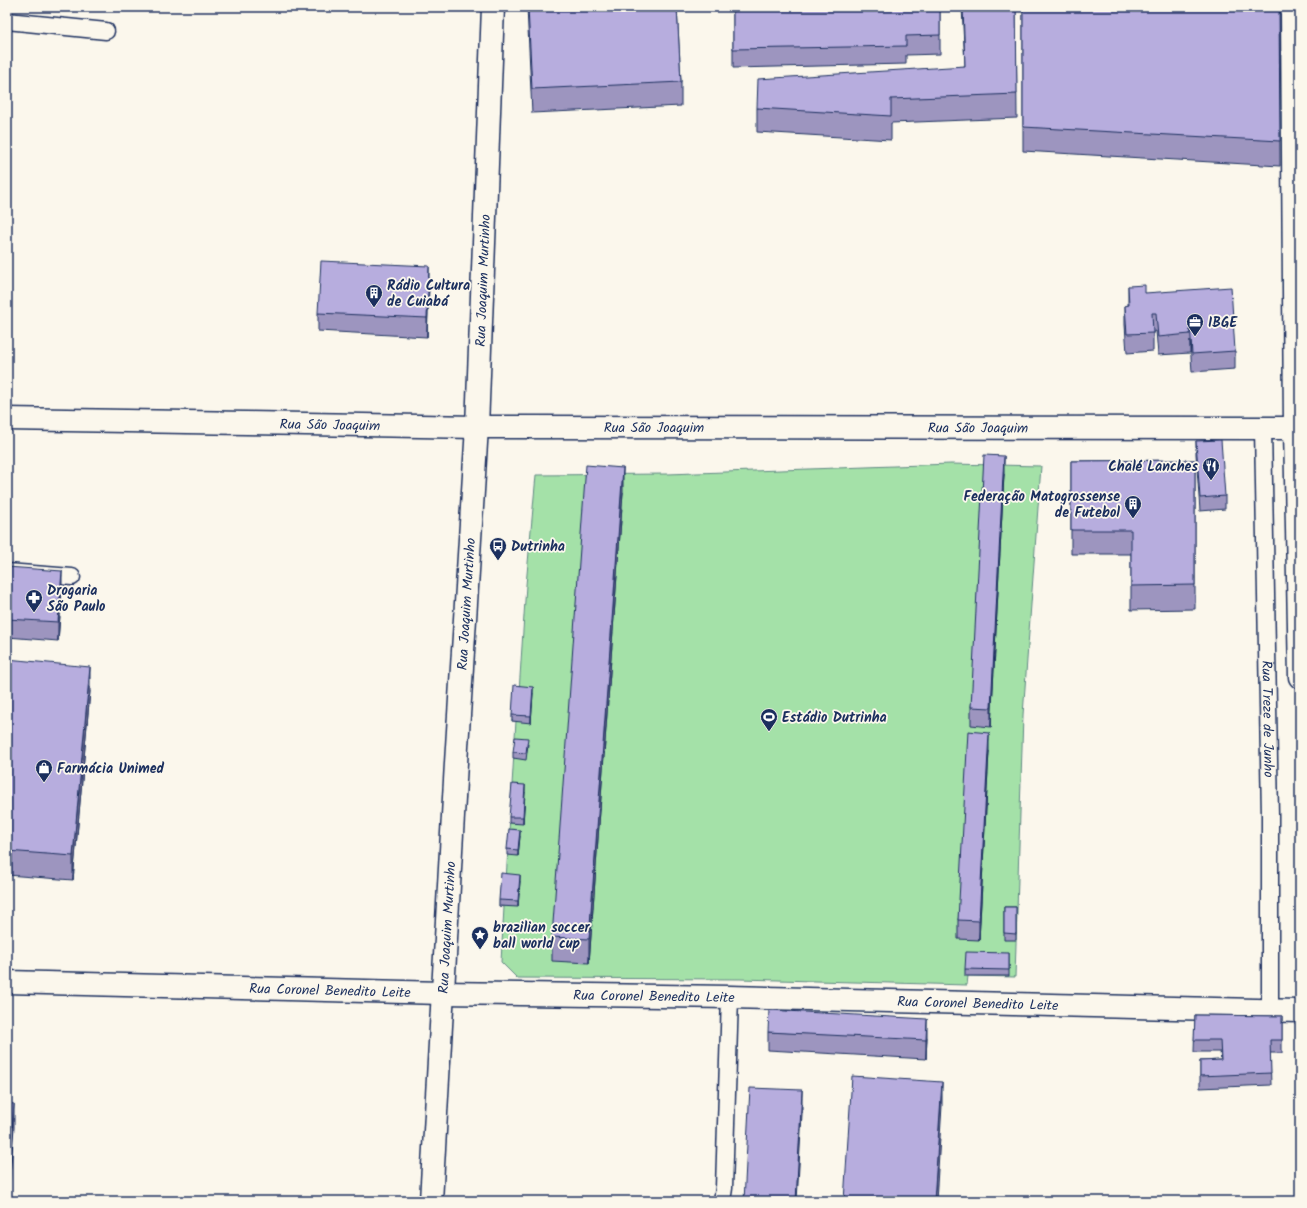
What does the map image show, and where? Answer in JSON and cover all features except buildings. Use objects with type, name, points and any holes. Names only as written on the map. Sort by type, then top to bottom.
[{"type":"street","name":"Rua Joaquim Murtinho","points":[[431,1201],[442,993],[477,427],[493,7]]},
{"type":"street","points":[[1292,7],[1296,118],[1300,677]]},
{"type":"street","name":"Rua São Joaquim","points":[[7,419],[477,427],[1298,428]]},
{"type":"street","name":"Rua Coronel Benedito Leite","points":[[7,982],[442,993],[730,996],[1300,1011]]},
{"type":"lane","points":[[7,21],[106,31]]},
{"type":"lane","name":"Rua Treze de Junho","points":[[1263,428],[1269,801],[1270,1010]]},
{"type":"lane","points":[[7,572],[72,577]]},
{"type":"lane","points":[[722,1201],[724,1188],[730,996]]},
{"type":"green space","name":"Estádio Dutrinha","points":[[951,464],[1041,466],[1023,715],[1015,977],[968,976],[967,985],[740,979],[517,978],[501,962],[504,907],[499,906],[501,880],[506,880],[516,721],[512,721],[514,692],[519,692],[526,585],[536,475],[668,474]]},
{"type":"place","name":"Rádio Cultura de Cuiabá","points":[[374,308]]},
{"type":"place","name":"IBGE","points":[[1195,337]]},
{"type":"place","name":"Chalé Lanches","points":[[1211,481]]},
{"type":"place","name":"Federação Matogrossense de Futebol","points":[[1133,519]]},
{"type":"place","name":"Dutrinha","points":[[498,561]]},
{"type":"place","name":"Drogaria São Paulo","points":[[34,613]]},
{"type":"place","name":"Estádio Dutrinha","points":[[769,732]]},
{"type":"place","name":"Farmácia Unimed","points":[[44,783]]},
{"type":"place","name":"brazilian soccer ball world cup","points":[[480,950]]}]
